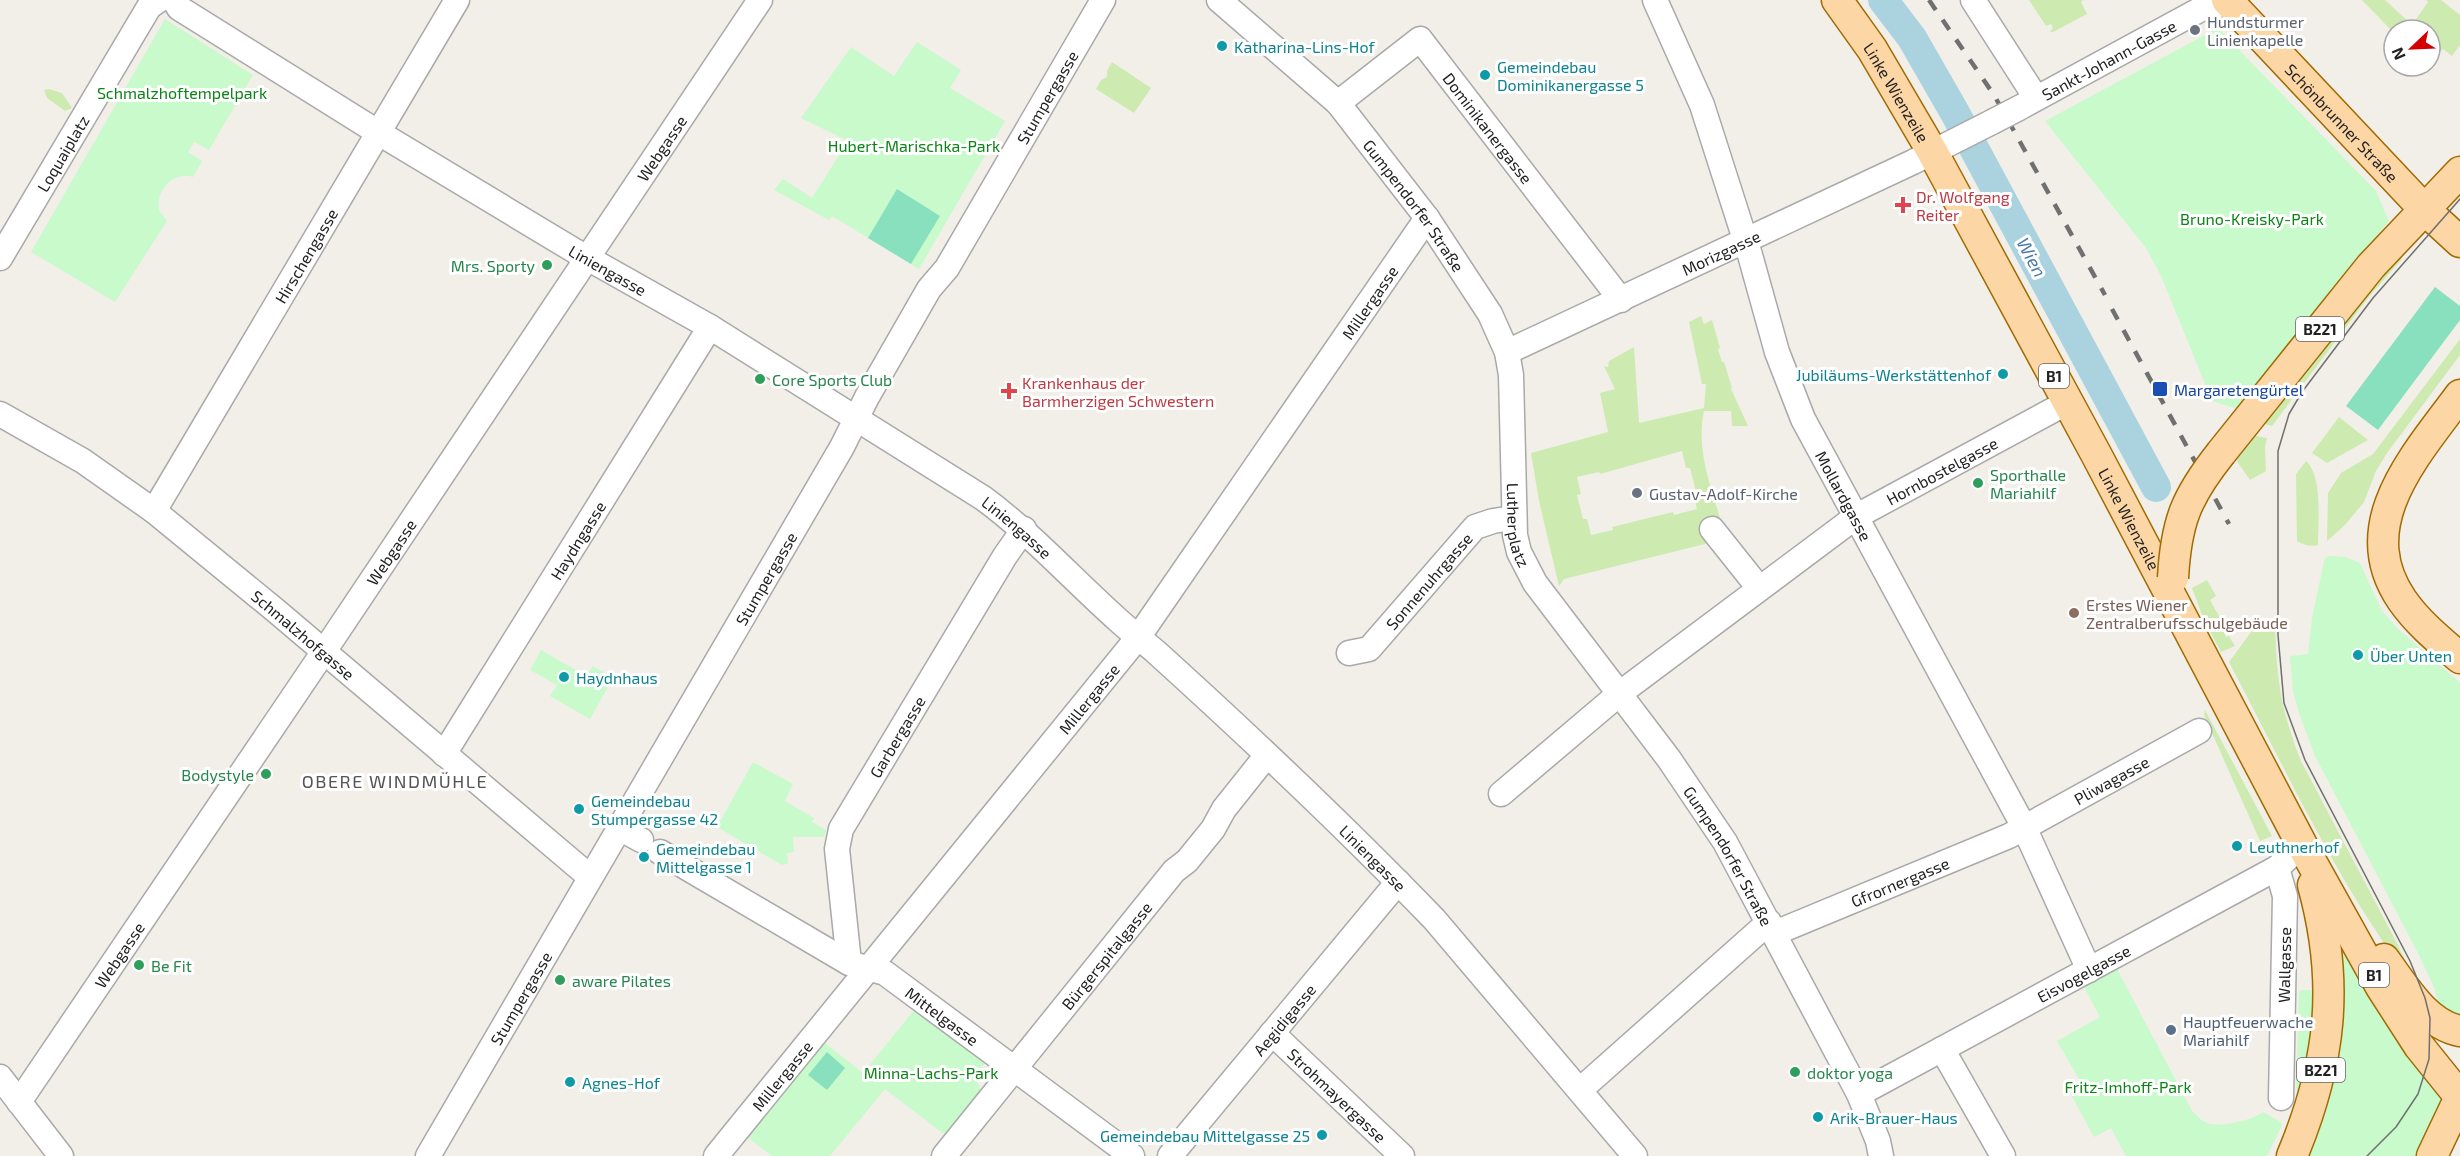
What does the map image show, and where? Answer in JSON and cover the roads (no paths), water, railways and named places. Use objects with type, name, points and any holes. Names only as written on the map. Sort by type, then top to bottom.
[{"type":"main road","name":"Linke Wienzeile","points":[[1837,0],[1938,150],[2068,402],[2173,589],[2302,845],[2399,1018],[2460,1097]]},
{"type":"main road","name":"Schönbrunner Straße","points":[[2230,1],[2424,209],[2460,242]]},
{"type":"main road","name":"B221","points":[[2173,589],[2176,538],[2184,509],[2194,489],[2371,266],[2460,172]]},
{"type":"main road","points":[[2460,395],[2401,477],[2389,507],[2384,538],[2388,569],[2400,598],[2423,626],[2460,658]]},
{"type":"main road","name":"B221","points":[[2292,1156],[2305,1126],[2321,1069],[2328,1031],[2328,956],[2324,930],[2302,845]]},
{"type":"main road","points":[[2302,845],[2419,1006],[2438,1022],[2460,1031]]},
{"type":"main road","points":[[2432,1156],[2460,1097]]},
{"type":"street","name":"Loquaiplatz","points":[[3,253],[149,7],[159,0]]},
{"type":"street","name":"Liniengasse","points":[[174,0],[179,8],[379,134],[710,327],[983,498],[1024,529],[1118,620],[1267,755],[1398,882],[1434,919],[1635,1156]]},
{"type":"street","name":"Hirschengasse","points":[[154,511],[458,0]]},
{"type":"street","name":"Webgasse","points":[[19,1102],[324,652],[760,0]]},
{"type":"street","name":"Stumpergasse","points":[[428,1156],[857,419],[867,397],[929,289],[947,268],[1102,0]]},
{"type":"street","name":"Gumpendorfer Straße","points":[[1219,0],[1338,104],[1427,218],[1479,296],[1499,331],[1507,352],[1511,375],[1513,463]]},
{"type":"street","name":"Mollardgasse","points":[[1655,0],[1702,105],[1745,239],[1777,352],[1803,419],[2024,827],[2089,970]]},
{"type":"street","points":[[1973,0],[2027,103]]},
{"type":"street","name":"Sankt-Johann-Gasse","points":[[1938,150],[2203,8],[2230,1]]},
{"type":"street","name":"Dominikanergasse","points":[[1338,104],[1420,39],[1621,300]]},
{"type":"street","name":"Morizgasse","points":[[1507,352],[1938,150]]},
{"type":"street","name":"Millergasse","points":[[716,1156],[858,966],[1138,636],[1427,218]]},
{"type":"street","name":"Haydngasse","points":[[444,754],[710,327]]},
{"type":"street","name":"Hornbostelgasse","points":[[1501,794],[1619,694],[1857,516],[2068,402]]},
{"type":"street","name":"Schmalzhofgasse","points":[[0,414],[83,461],[154,511],[590,877]]},
{"type":"street","name":"Lutherplatz","points":[[1513,463],[1513,518],[1520,552],[1535,583]]},
{"type":"street","name":"Sonnenuhrgasse","points":[[1349,653],[1369,649],[1475,527],[1492,520],[1513,518]]},
{"type":"street","name":"Garbergasse","points":[[858,966],[837,849],[841,829],[999,566],[1024,529]]},
{"type":"street","points":[[1712,529],[1759,588]]},
{"type":"street","name":"Gumpendorfer Straße","points":[[1535,583],[1670,759],[1725,842],[1859,1094],[1878,1141],[1881,1156]]},
{"type":"street","name":"Pliwagasse","points":[[2024,827],[2199,731]]},
{"type":"street","name":"Bürgerspitalgasse","points":[[944,1156],[1174,871],[1187,861],[1267,755]]},
{"type":"street","name":"Gfrornergasse","points":[[1580,1090],[1772,927],[1998,841],[2024,827]]},
{"type":"street","name":"Mittelgasse","points":[[619,828],[858,966],[885,973],[1132,1156]]},
{"type":"street","name":"Eisvogelgasse","points":[[1859,1094],[2277,868],[2302,845]]},
{"type":"street","name":"Wallgasse","points":[[2277,868],[2285,896],[2281,1098]]},
{"type":"street","name":"Aegidigasse","points":[[1170,1156],[1398,882]]},
{"type":"street","name":"Strohmayergasse","points":[[1272,1033],[1402,1156]]},
{"type":"street","points":[[1942,1049],[2003,1156]]},
{"type":"street","points":[[0,1077],[61,1156]]},
{"type":"waterway","name":"Wien","points":[[1883,0],[1912,38],[1955,113],[2156,487]]},
{"type":"tram line","points":[[2367,1156],[2396,1127],[2418,1094],[2429,1059],[2430,1018],[2425,998],[2410,961],[2305,760],[2284,703],[2278,635],[2278,451],[2289,414],[2302,392],[2373,298],[2460,199]]},
{"type":"railway","points":[[1929,0],[1994,95],[2105,295]]},
{"type":"railway","points":[[2112,309],[2229,524]]},
{"type":"place","name":"Hundsturmer Linienkapelle","points":[[2195,30]]},
{"type":"place","name":"Katharina-Lins-Hof","points":[[1222,46]]},
{"type":"place","name":"Gemeindebau Dominikanergasse 5","points":[[1485,75]]},
{"type":"place","name":"Dr. Wolfgang Reiter","points":[[1903,205]]},
{"type":"place","name":"Mrs. Sporty","points":[[547,265]]},
{"type":"place","name":"Jubiläums-Werkstättenhof","points":[[2003,374]]},
{"type":"place","name":"Core Sports Club","points":[[760,379]]},
{"type":"place","name":"Margaretengürtel","points":[[2160,389]]},
{"type":"place","name":"Krankenhaus der Barmherzigen Schwestern","points":[[1009,391]]},
{"type":"place","name":"Sporthalle Mariahilf","points":[[1978,483]]},
{"type":"place","name":"Gustav-Adolf-Kirche","points":[[1637,493]]},
{"type":"place","name":"Erstes Wiener Zentralberufsschulgebäude","points":[[2074,613]]},
{"type":"place","name":"Über Unten","points":[[2358,655]]},
{"type":"place","name":"Haydnhaus","points":[[564,677]]},
{"type":"place","name":"Bodystyle","points":[[266,774]]},
{"type":"place","name":"Gemeindebau Stumpergasse 42","points":[[579,809]]},
{"type":"place","name":"Leuthnerhof","points":[[2237,846]]},
{"type":"place","name":"Gemeindebau Mittelgasse 1","points":[[644,857]]},
{"type":"place","name":"Be Fit","points":[[139,965]]},
{"type":"place","name":"aware Pilates","points":[[560,980]]},
{"type":"place","name":"Hauptfeuerwache Mariahilf","points":[[2171,1030]]},
{"type":"place","name":"doktor yoga","points":[[1795,1072]]},
{"type":"place","name":"Agnes-Hof","points":[[570,1082]]},
{"type":"place","name":"Arik-Brauer-Haus","points":[[1818,1117]]},
{"type":"place","name":"Gemeindebau Mittelgasse 25","points":[[1322,1135]]},
{"type":"district","name":"OBERE WINDMÜHLE","points":[[395,781]]},
{"type":"park label","name":"Schmalzhoftempelpark","points":[[182,92]]},
{"type":"park label","name":"Hubert-Marischka-Park","points":[[914,145]]},
{"type":"park label","name":"Bruno-Kreisky-Park","points":[[2252,218]]},
{"type":"park label","name":"Minna-Lachs-Park","points":[[931,1072]]},
{"type":"park label","name":"Fritz-Imhoff-Park","points":[[2128,1086]]}]
